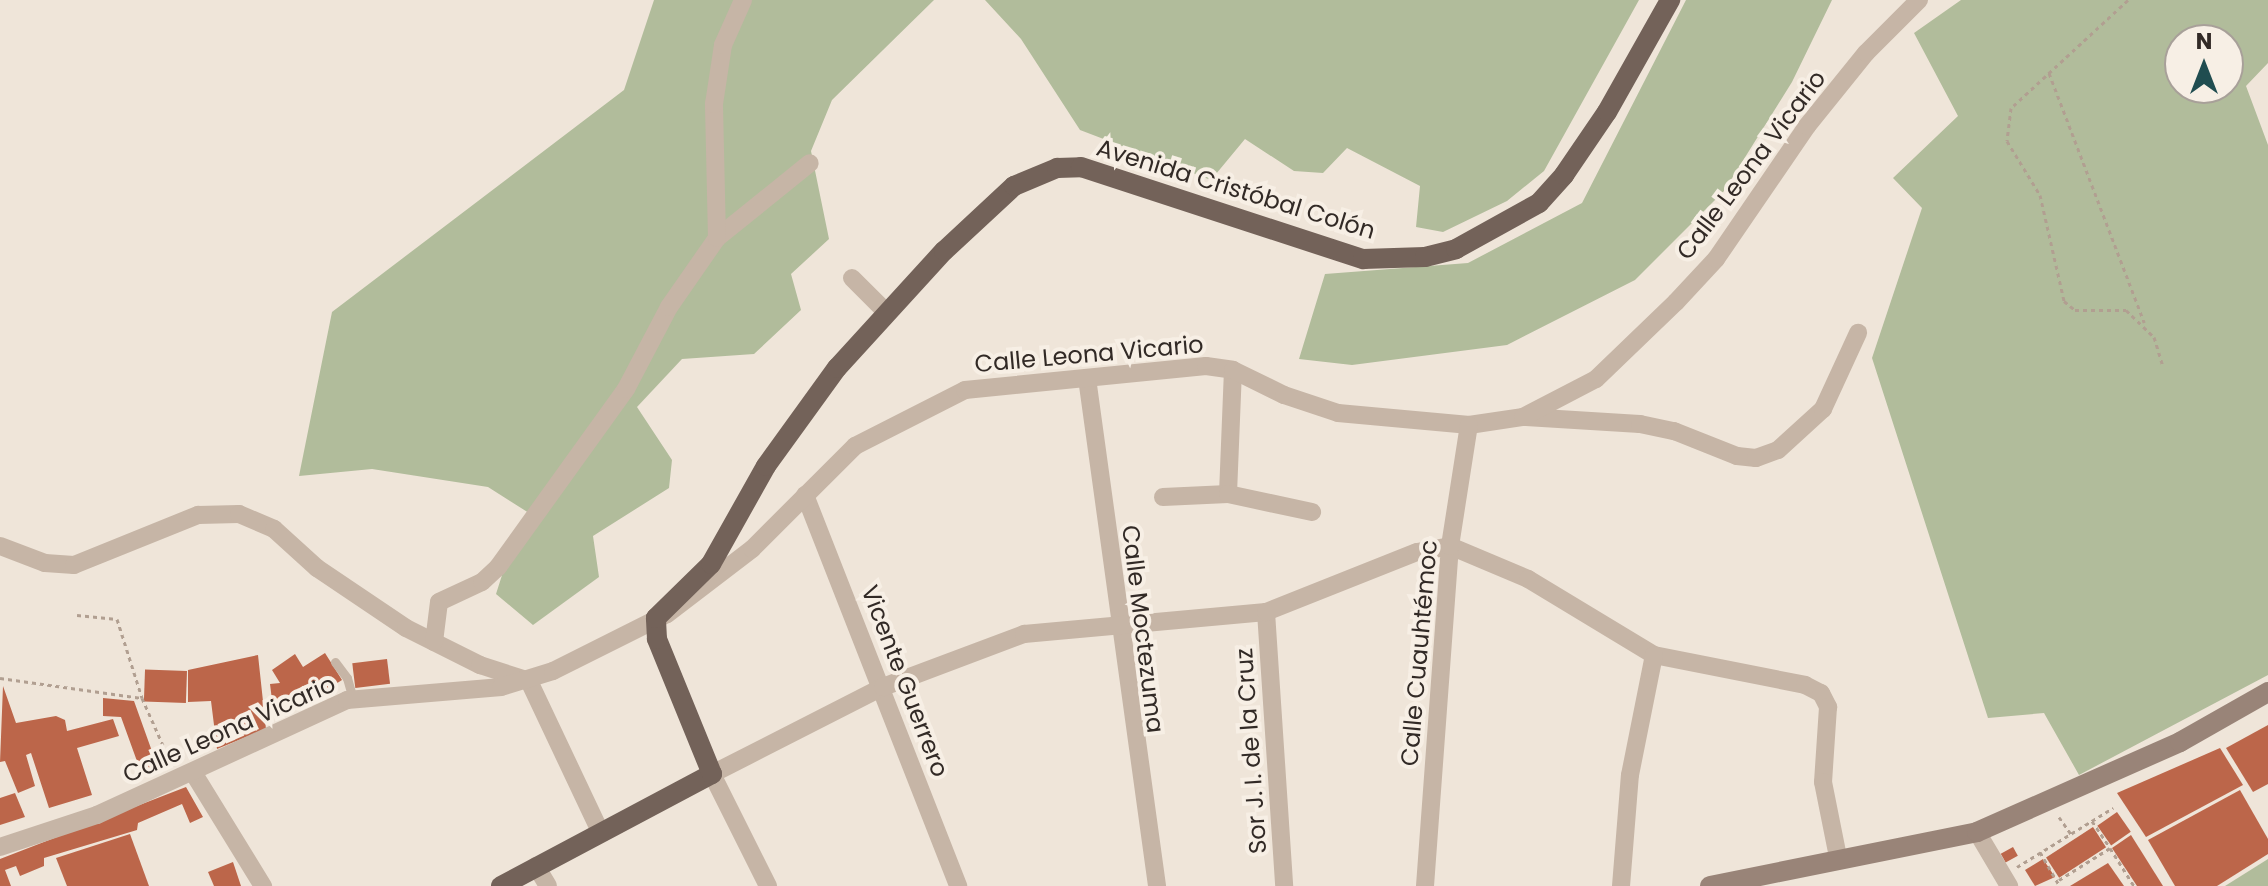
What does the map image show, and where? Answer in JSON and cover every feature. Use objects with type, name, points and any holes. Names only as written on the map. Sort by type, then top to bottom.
[{"type":"main road","name":"Avenida Cristóbal Colón","points":[[656,618],[711,564],[793,426],[886,312],[1014,186],[1057,168],[1107,174],[1363,259],[1425,257],[1456,249],[1539,203],[1564,175],[1607,112],[1670,0]]},
{"type":"main road","points":[[502,886],[600,831],[712,774],[657,639],[656,618]]},
{"type":"main road","points":[[1710,886],[1838,857],[1977,832],[2180,742],[2268,692]]},
{"type":"street","points":[[717,238],[714,104],[723,45],[743,0]]},
{"type":"street","name":"Calle Leona Vicario","points":[[0,847],[97,815],[353,699],[529,681],[656,618],[752,549],[855,446],[965,390],[1206,366],[1233,370],[1284,395],[1338,413],[1469,425],[1523,417],[1596,379],[1676,302],[1716,259],[1807,126],[1866,53],[1919,0]]},
{"type":"street","points":[[434,642],[439,602],[482,582],[498,567],[626,389],[669,307],[717,238],[810,163]]},
{"type":"street","points":[[852,278],[886,312]]},
{"type":"street","points":[[1523,417],[1640,424],[1674,431],[1737,456],[1756,458],[1778,450],[1823,409],[1858,333]]},
{"type":"street","points":[[1228,494],[1233,370]]},
{"type":"street","name":"Calle Moctezuma","points":[[1087,378],[1117,624],[1157,886]]},
{"type":"street","name":"Calle Cuauhtémoc","points":[[1425,886],[1450,546],[1469,425]]},
{"type":"street","points":[[1163,497],[1228,494],[1312,512]]},
{"type":"street","name":"Vicente Guerrero","points":[[805,495],[883,687],[958,886]]},
{"type":"street","points":[[0,546],[45,563],[74,565],[198,515],[239,514],[274,529],[317,568],[434,642],[529,681],[600,831]]},
{"type":"street","points":[[768,886],[712,774],[883,687],[1024,634],[1266,612],[1417,552],[1450,546],[1528,579],[1654,655],[1805,685],[1821,693],[1828,707],[1823,782],[1838,857]]},
{"type":"street","name":"Sor J. I. de la Cruz","points":[[1266,612],[1284,886]]},
{"type":"street","points":[[1621,886],[1630,775],[1654,655]]},
{"type":"street","points":[[186,776],[263,886]]},
{"type":"street","points":[[1977,832],[2009,886]]},
{"type":"street","points":[[536,866],[548,886]]},
{"type":"lane","points":[[335,662],[347,678],[353,699]]},
{"type":"path","points":[[2128,0],[2011,108],[2007,141],[2040,195],[2064,301],[2075,310],[2126,310],[2144,322]]},
{"type":"path","points":[[2049,73],[2163,366]]},
{"type":"path","points":[[77,615],[117,619],[142,698],[186,776]]},
{"type":"path","points":[[0,678],[142,698]]},
{"type":"path","points":[[2017,867],[2113,808]]},
{"type":"path","points":[[2057,814],[2071,834]]},
{"type":"path","points":[[2092,821],[2134,886]]},
{"type":"path","points":[[2059,880],[2110,848]]},
{"type":"path","points":[[2040,852],[2060,886]]},
{"type":"green space","points":[[654,0],[934,0],[832,100],[811,151],[829,239],[791,274],[801,310],[754,354],[682,359],[637,407],[672,460],[669,488],[593,536],[599,577],[533,625],[496,594],[503,572],[540,520],[488,487],[372,469],[299,476],[332,312],[624,90]]},
{"type":"green space","points":[[985,0],[1639,0],[1544,171],[1507,201],[1443,232],[1416,227],[1420,186],[1347,148],[1323,173],[1294,171],[1245,139],[1211,180],[1080,130],[1021,39]]},
{"type":"green space","points":[[1686,0],[1832,0],[1792,82],[1724,191],[1635,280],[1507,345],[1352,365],[1299,359],[1325,274],[1468,263],[1582,203]]},
{"type":"green space","points":[[1961,0],[2268,0],[2268,63],[2246,86],[2268,145],[2268,675],[2079,775],[2044,713],[1988,718],[1872,358],[1922,208],[1893,178],[1958,116],[1914,33]]},
{"type":"green space","points":[[2268,859],[2268,886],[2225,886]]},
{"type":"building","points":[[325,653],[342,680],[320,694],[272,700],[270,684],[280,683],[272,670],[295,654],[303,667]]},
{"type":"building","points":[[258,655],[266,729],[217,749],[211,701],[188,702],[188,670]]},
{"type":"building","points":[[387,659],[390,684],[355,688],[352,663]]},
{"type":"building","points":[[145,670],[187,671],[186,703],[144,702]]},
{"type":"building","points":[[3,686],[16,723],[56,716],[65,720],[67,731],[113,719],[119,736],[77,748],[92,795],[49,808],[31,753],[26,755],[35,786],[18,793],[5,761],[0,762]]},
{"type":"building","points":[[103,698],[134,701],[158,768],[142,775],[121,717],[103,716]]},
{"type":"building","points":[[2268,725],[2268,784],[2253,792],[2226,748]]},
{"type":"building","points":[[2220,748],[2243,785],[2146,837],[2117,793]]},
{"type":"building","points":[[186,787],[203,817],[190,823],[182,804],[138,823],[137,830],[44,858],[44,866],[20,876],[16,866],[5,870],[11,886],[0,886],[0,859]]},
{"type":"building","points":[[2240,790],[2268,839],[2268,854],[2217,886],[2175,886],[2148,840]]},
{"type":"building","points":[[15,793],[25,817],[0,825],[0,798]]},
{"type":"building","points":[[2117,812],[2131,832],[2111,845],[2097,826]]},
{"type":"building","points":[[2093,827],[2106,847],[2059,878],[2046,857]]},
{"type":"building","points":[[130,834],[149,886],[67,886],[56,858]]},
{"type":"building","points":[[2131,835],[2163,886],[2137,886],[2112,848]]},
{"type":"building","points":[[2013,847],[2018,856],[2006,863],[2001,854]]},
{"type":"building","points":[[2043,859],[2055,877],[2035,886],[2025,870]]},
{"type":"building","points":[[233,862],[241,886],[214,886],[208,872]]},
{"type":"building","points":[[2108,863],[2124,886],[2070,886]]}]
